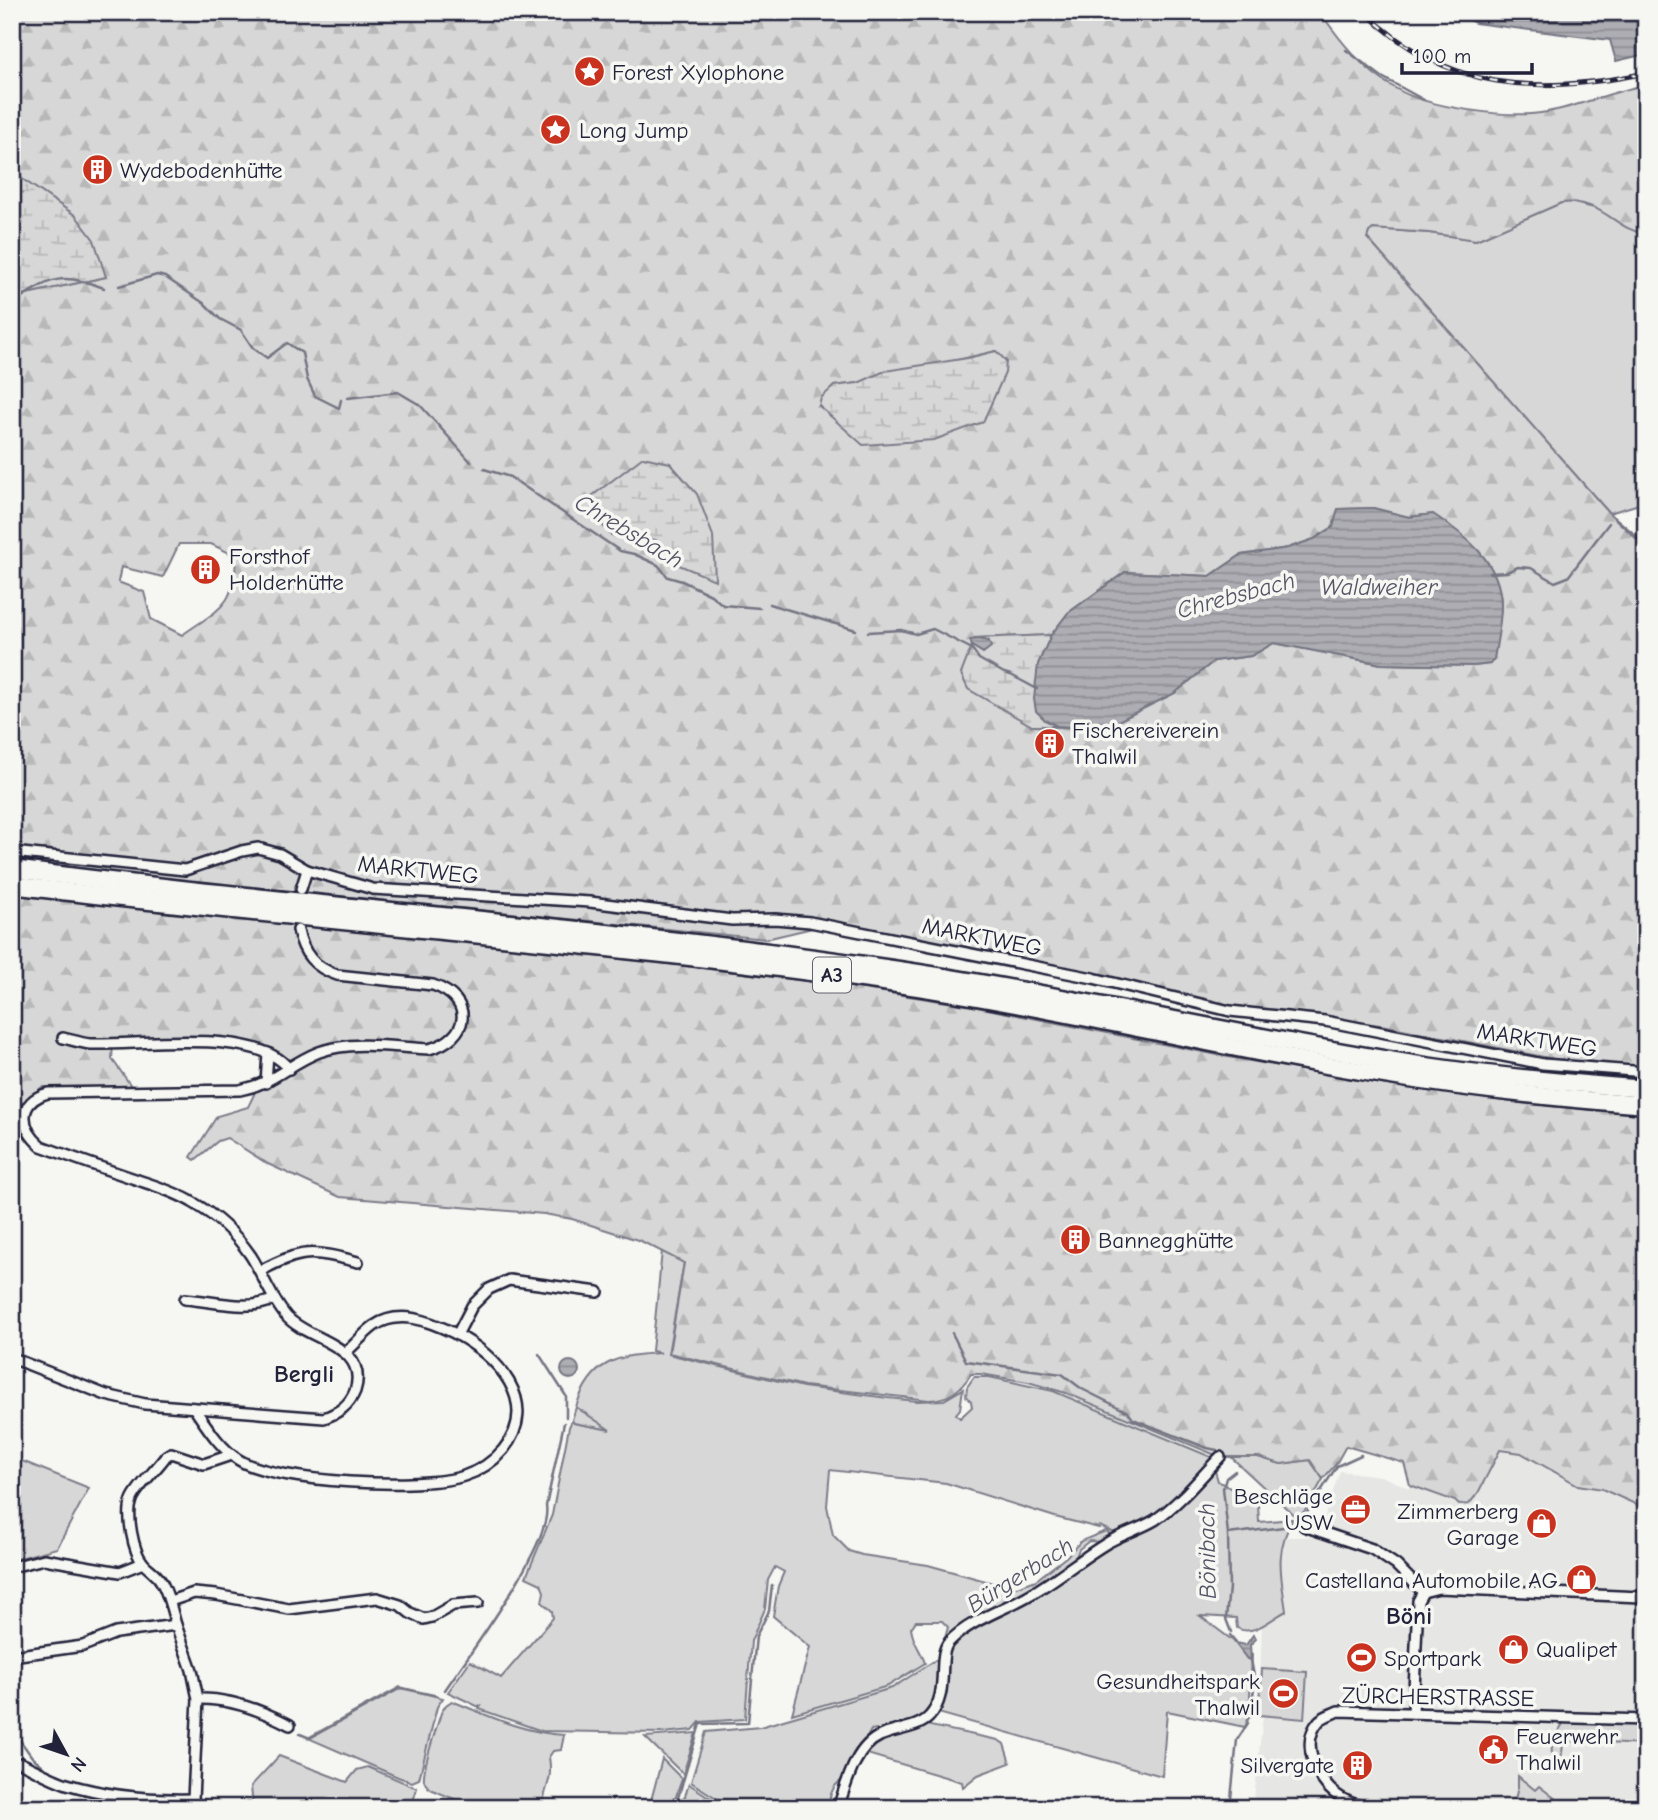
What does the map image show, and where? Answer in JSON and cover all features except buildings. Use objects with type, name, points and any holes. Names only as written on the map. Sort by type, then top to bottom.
[{"type":"highway","name":"A3","points":[[12,869],[591,930],[810,957],[984,983],[1412,1064],[1538,1080],[1646,1089]]},
{"type":"highway","name":"A3","points":[[12,885],[811,972],[991,1000],[1406,1079],[1646,1105]]},
{"type":"street","points":[[12,852],[175,870],[196,867],[258,848],[280,854],[307,870],[301,889]]},
{"type":"street","name":"MARKTWEG","points":[[307,870],[373,889],[590,902],[732,920],[787,919],[822,923],[1093,978],[1230,1011],[1325,1021],[1543,1064],[1646,1072]]},
{"type":"street","points":[[12,1358],[106,1395],[145,1404],[324,1418],[335,1414],[350,1401],[356,1384],[355,1369],[346,1352],[297,1326],[274,1299],[250,1255],[217,1219],[191,1201],[41,1146],[30,1136],[25,1125],[28,1107],[41,1095],[48,1093],[240,1090],[265,1083],[316,1053],[337,1046],[429,1049],[453,1039],[461,1027],[462,1012],[458,1000],[448,990],[433,985],[337,975],[327,971],[311,960],[302,947],[298,930]]},
{"type":"street","points":[[64,1038],[88,1044],[233,1044],[268,1053],[289,1069]]},
{"type":"street","points":[[265,1083],[268,1053]]},
{"type":"street","points":[[260,1271],[289,1256],[307,1252],[325,1253],[358,1262]]},
{"type":"street","points":[[457,1335],[472,1306],[489,1289],[509,1280],[598,1292]]},
{"type":"street","points":[[185,1299],[249,1307],[274,1299]]},
{"type":"street","points":[[194,1408],[231,1455],[251,1467],[269,1472],[366,1483],[431,1482],[464,1476],[477,1471],[498,1456],[513,1437],[519,1420],[519,1405],[512,1387],[498,1368],[457,1335],[422,1320],[396,1317],[373,1326],[346,1352]]},
{"type":"street","points":[[21,1763],[65,1783],[106,1793],[195,1803],[198,1699],[192,1670],[163,1584],[152,1569],[143,1563],[130,1526],[130,1508],[134,1495],[171,1453],[204,1464],[231,1455]]},
{"type":"street","points":[[838,1808],[856,1761],[869,1744],[878,1736],[913,1726],[928,1718],[936,1707],[942,1690],[943,1655],[948,1643],[970,1626],[1035,1592],[1106,1544],[1153,1521],[1220,1457]]},
{"type":"street","points":[[1304,1526],[1372,1549],[1396,1565],[1423,1592]]},
{"type":"street","points":[[12,1567],[44,1559],[120,1572],[143,1563]]},
{"type":"street","points":[[1413,1713],[1418,1601],[1423,1592],[1439,1588],[1641,1597]]},
{"type":"street","points":[[170,1601],[194,1593],[289,1609],[377,1598],[389,1600],[424,1619],[453,1605],[478,1603]]},
{"type":"street","points":[[12,1656],[83,1646],[116,1633],[176,1625]]},
{"type":"street","points":[[198,1699],[213,1698],[240,1705],[290,1725]]},
{"type":"street","name":"ZÜRCHERSTRASSE","points":[[1367,1808],[1338,1797],[1324,1783],[1312,1759],[1312,1733],[1320,1720],[1338,1711],[1646,1720]]},
{"type":"shaded area","points":[[1500,1450],[1521,1453],[1578,1485],[1602,1489],[1646,1509],[1646,1808],[1253,1808],[1263,1716],[1259,1715],[1262,1624],[1285,1611],[1280,1561],[1283,1537],[1320,1537],[1340,1471],[1381,1476],[1409,1488],[1410,1485],[1456,1501],[1478,1493]]},
{"type":"green space","points":[[12,12],[1320,12],[1353,54],[1383,81],[1409,95],[1447,106],[1491,113],[1531,114],[1560,109],[1646,85],[1646,234],[1625,227],[1587,205],[1561,203],[1476,240],[1373,229],[1367,238],[1609,513],[1641,543],[1646,538],[1646,1067],[1574,1063],[1387,1026],[1221,1004],[1106,977],[977,953],[838,922],[766,939],[402,902],[398,935],[832,984],[972,1006],[1228,1057],[1387,1085],[1519,1103],[1646,1114],[1646,1509],[1602,1489],[1578,1485],[1521,1453],[1500,1450],[1478,1493],[1469,1504],[1459,1505],[1455,1501],[1410,1485],[1404,1463],[1346,1446],[1323,1479],[1310,1460],[1281,1464],[1258,1457],[1220,1457],[1066,1393],[1028,1382],[971,1374],[953,1393],[929,1400],[804,1386],[669,1353],[684,1263],[641,1241],[572,1219],[544,1214],[340,1197],[268,1164],[227,1138],[218,1141],[195,1160],[191,1157],[217,1116],[248,1107],[258,1086],[278,1076],[284,1063],[241,1044],[113,1044],[112,1059],[134,1090],[42,1087],[20,1107],[12,1106],[12,297],[106,277],[76,216],[12,172]],"holes":[[[996,351],[819,406],[834,386],[858,383]],[[1373,508],[1409,517],[1433,514],[1476,554],[1494,578],[1501,604],[1490,664],[1381,664],[1274,643],[1251,656],[1214,661],[1175,693],[1112,724],[1085,728],[1032,726],[975,638],[1051,635],[1068,613],[1125,572],[1210,576],[1241,555],[1288,548],[1314,539],[1333,527],[1339,509]],[[656,540],[715,579],[667,560]],[[179,544],[211,544],[236,556],[232,586],[223,604],[216,612],[182,635],[151,619],[144,592],[118,582],[121,567],[163,577]]]},
{"type":"green space","points":[[12,172],[76,216],[94,240],[106,277],[12,297]]},
{"type":"green space","points":[[1569,202],[1603,210],[1639,233],[1646,234],[1646,502],[1609,513],[1367,238],[1373,229],[1476,240],[1561,203]]},
{"type":"green space","points":[[996,351],[1006,361],[1005,373],[983,422],[934,440],[863,445],[819,406],[821,398],[834,386],[858,383],[885,371]]},
{"type":"green space","points":[[643,457],[670,463],[697,494],[713,536],[715,580],[667,560],[656,540],[611,535],[593,514],[592,496]]},
{"type":"green space","points":[[1051,635],[1038,665],[1045,720],[1057,726],[1032,726],[968,689],[961,674],[975,638]]},
{"type":"green space","points":[[662,1251],[684,1262],[668,1354],[803,1387],[888,1398],[944,1400],[963,1389],[960,1409],[956,1414],[960,1418],[972,1407],[966,1396],[967,1387],[974,1377],[989,1377],[1053,1391],[1211,1457],[1218,1481],[1258,1504],[1259,1522],[1293,1519],[1283,1542],[1280,1564],[1286,1611],[1262,1626],[1249,1630],[1237,1628],[1236,1618],[1200,1616],[1252,1655],[1249,1717],[1245,1727],[1167,1711],[1162,1776],[938,1713],[945,1692],[947,1654],[960,1635],[1120,1536],[1100,1526],[1099,1528],[1055,1517],[946,1483],[830,1470],[827,1506],[833,1535],[849,1551],[862,1555],[928,1565],[1000,1585],[1017,1587],[1036,1580],[1066,1557],[1081,1541],[1106,1531],[1111,1535],[1100,1542],[1089,1541],[1079,1549],[1076,1557],[1048,1579],[944,1642],[948,1627],[942,1621],[916,1621],[911,1628],[912,1633],[925,1663],[888,1686],[792,1714],[810,1647],[773,1616],[778,1586],[784,1572],[775,1567],[768,1580],[765,1609],[751,1641],[745,1719],[700,1722],[693,1730],[662,1733],[542,1731],[479,1709],[481,1706],[448,1692],[470,1661],[501,1678],[553,1618],[552,1611],[542,1602],[544,1592],[541,1584],[526,1577],[552,1515],[569,1427],[572,1420],[574,1423],[608,1429],[576,1407],[589,1379],[598,1370],[619,1359],[661,1353],[652,1351]]},
{"type":"green space","points":[[576,1407],[610,1430],[574,1423],[572,1420]]},
{"type":"green space","points":[[12,1457],[89,1488],[57,1548],[12,1560]]},
{"type":"green space","points":[[1231,1457],[1258,1457],[1281,1464],[1310,1460],[1323,1479],[1298,1519]]},
{"type":"green space","points":[[937,1659],[940,1660],[937,1692],[928,1711],[897,1727],[880,1732],[871,1730],[844,1780],[832,1791],[829,1800],[835,1805],[834,1808],[732,1808],[691,1782],[706,1732],[760,1727],[892,1688]]},
{"type":"green space","name":"Gesundheitspark Thalwil","points":[[1262,1669],[1307,1672],[1304,1719],[1259,1715]]},
{"type":"green space","points":[[400,1687],[443,1698],[437,1707],[419,1779],[412,1782],[398,1777],[308,1738]]},
{"type":"green space","points":[[452,1701],[521,1727],[564,1735],[561,1750],[553,1751],[549,1757],[549,1778],[542,1808],[476,1808],[426,1785],[424,1774],[430,1747],[441,1713]]},
{"type":"green space","points":[[928,1719],[930,1726],[998,1740],[1004,1744],[1010,1763],[978,1775],[963,1787],[962,1782],[867,1754],[874,1743]]},
{"type":"green space","points":[[1564,1722],[1646,1724],[1646,1745],[1560,1741],[1558,1772],[1552,1768],[1553,1740]]},
{"type":"green space","points":[[696,1733],[683,1774],[645,1737]]},
{"type":"green space","points":[[1552,1744],[1563,1745],[1560,1768],[1556,1774],[1551,1770]]},
{"type":"green space","points":[[279,1756],[347,1782],[357,1770],[368,1767],[417,1788],[411,1808],[253,1808],[251,1786]]},
{"type":"green space","points":[[662,1759],[682,1779],[672,1808],[649,1808]]},
{"type":"green space","points":[[1518,1776],[1535,1790],[1539,1786],[1561,1803],[1558,1808],[1513,1808]]},
{"type":"green space","points":[[689,1784],[726,1808],[681,1808]]},
{"type":"water","points":[[1454,12],[1646,12],[1646,54],[1616,61],[1610,40],[1475,23]]},
{"type":"water","name":"Waldweiher","points":[[1373,508],[1409,517],[1433,514],[1469,541],[1488,563],[1495,576],[1501,605],[1494,659],[1490,664],[1381,664],[1274,643],[1251,656],[1214,661],[1175,693],[1112,724],[1085,728],[1057,726],[1036,711],[1034,699],[1038,664],[1051,635],[1068,613],[1125,572],[1210,576],[1241,555],[1288,548],[1314,539],[1333,527],[1338,509]]},
{"type":"water","points":[[970,640],[989,641],[991,647],[983,653],[972,646]]},
{"type":"water","points":[[570,1361],[576,1364],[579,1370],[576,1376],[570,1379],[564,1376],[561,1370],[564,1364]]},
{"type":"water","points":[[1253,1635],[1256,1639],[1250,1645],[1251,1660],[1247,1659],[1235,1643],[1246,1645]]},
{"type":"waterway","points":[[1346,50],[1382,77],[1424,100]]},
{"type":"waterway","name":"Chrebsbach","points":[[119,286],[157,275],[165,277],[205,304],[220,319],[241,330],[253,348],[267,358],[287,343],[302,353],[307,379],[315,396],[339,408],[341,400]]},
{"type":"waterway","name":"Chrebsbach","points":[[12,303],[36,288],[56,280],[76,280],[104,288]]},
{"type":"waterway","name":"Chrebsbach","points":[[348,398],[398,392],[420,405],[471,462]]},
{"type":"waterway","name":"Chrebsbach","points":[[484,469],[510,477],[620,551],[658,565],[668,577],[711,595],[723,605],[760,608]]},
{"type":"waterway","name":"Chrebsbach","points":[[1614,517],[1646,544]]},
{"type":"waterway","name":"Chrebsbach","points":[[1490,573],[1507,572],[1518,567],[1531,568],[1555,582],[1568,577],[1609,523]]},
{"type":"waterway","name":"Chrebsbach","points":[[769,604],[856,630]]},
{"type":"waterway","name":"Chrebsbach","points":[[868,632],[901,630],[916,634],[933,629],[972,649],[979,659],[1037,689]]},
{"type":"waterway","name":"Bönibach","points":[[952,1333],[966,1361],[1062,1374],[1082,1389],[1128,1412],[1133,1419],[1217,1450]]},
{"type":"waterway","points":[[539,1354],[566,1396],[566,1417]]},
{"type":"waterway","points":[[445,1690],[507,1599],[536,1546],[545,1523],[546,1506],[564,1423]]},
{"type":"waterway","points":[[1228,1534],[1299,1525],[1337,1466],[1361,1455]]},
{"type":"waterway","name":"Bönibach","points":[[1231,1632],[1226,1619],[1229,1587],[1228,1534],[1223,1488],[1226,1478],[1235,1471]]},
{"type":"waterway","points":[[675,1808],[700,1724],[748,1723],[756,1636],[769,1611],[772,1585]]},
{"type":"waterway","name":"Bönibach","points":[[1230,1635],[1236,1642]]},
{"type":"waterway","name":"Bönibach","points":[[1250,1717],[1255,1681],[1251,1660]]},
{"type":"waterway","points":[[300,1734],[310,1738],[401,1688],[438,1696]]},
{"type":"waterway","name":"Bürgerbach","points":[[913,1722],[923,1716],[933,1703]]},
{"type":"waterway","name":"Bönibach","points":[[1230,1808],[1237,1740],[1248,1723]]},
{"type":"waterway","points":[[12,1729],[32,1757],[42,1765]]},
{"type":"waterway","points":[[100,1799],[119,1808]]},
{"type":"railway","points":[[1365,12],[1397,39],[1429,59],[1462,73],[1496,81],[1532,85],[1569,84],[1646,73]]},
{"type":"place","name":"Forest Xylophone","points":[[589,72]]},
{"type":"place","name":"Long Jump","points":[[556,130]]},
{"type":"place","name":"Wydebodenhütte","points":[[97,170]]},
{"type":"place","name":"Forsthof Holderhütte","points":[[206,569]]},
{"type":"place","name":"Fischereiverein Thalwil","points":[[1049,743]]},
{"type":"place","name":"Bannegghütte","points":[[1075,1240]]},
{"type":"place","name":"Beschläge USW","points":[[1356,1509]]},
{"type":"place","name":"Zimmerberg Garage","points":[[1542,1524]]},
{"type":"place","name":"Castellana Automobile AG","points":[[1581,1580]]},
{"type":"place","name":"Qualipet","points":[[1513,1649]]},
{"type":"place","name":"Sportpark","points":[[1361,1658]]},
{"type":"place","name":"Gesundheitspark Thalwil","points":[[1283,1694]]},
{"type":"place","name":"Feuerwehr Thalwil","points":[[1493,1749]]},
{"type":"place","name":"Silvergate","points":[[1357,1765]]},
{"type":"district","name":"Bergli","points":[[304,1374]]},
{"type":"district","name":"Böni","points":[[1409,1616]]}]
